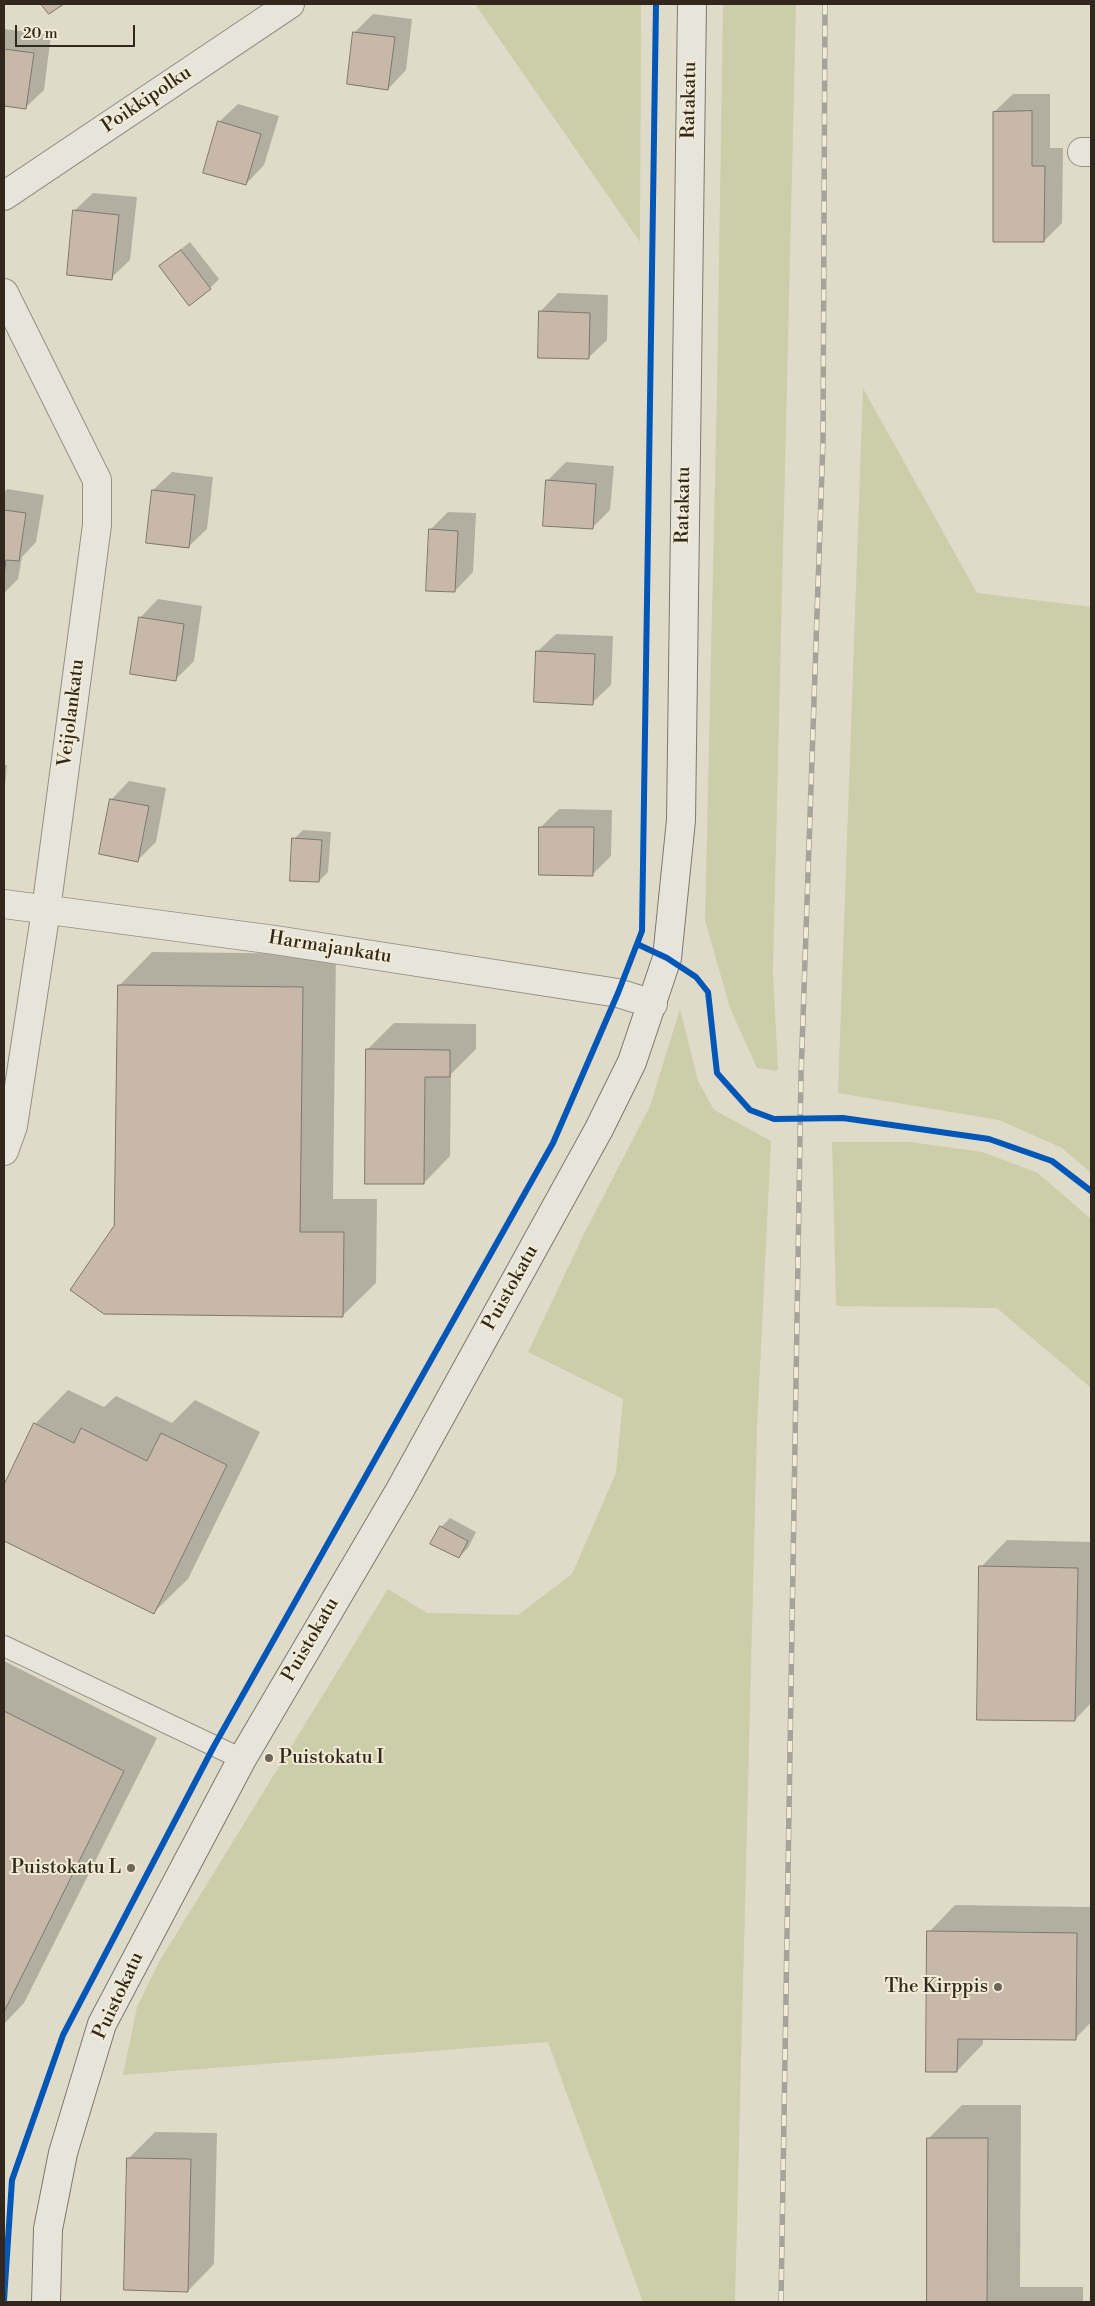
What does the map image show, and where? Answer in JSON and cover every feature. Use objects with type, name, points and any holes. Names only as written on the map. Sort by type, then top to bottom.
[{"type":"street","name":"Poikkipolku","points":[[4,196],[290,4]]},
{"type":"street","name":"Ratakatu","points":[[653,1004],[668,958],[681,820],[692,4]]},
{"type":"street","name":"Veijolankatu","points":[[4,293],[97,480],[97,525],[46,910],[12,1126],[4,1151]]},
{"type":"street","name":"Harmajankatu","points":[[4,904],[294,942],[618,993],[653,1004]]},
{"type":"street","name":"Puistokatu","points":[[46,2302],[48,2229],[64,2153],[102,2024],[242,1759],[400,1490],[599,1128],[632,1062],[653,1004]]},
{"type":"lane","points":[[4,1646],[242,1759]]},
{"type":"green space","points":[[475,4],[641,4],[640,242]]},
{"type":"green space","points":[[723,4],[796,4],[773,971],[778,1071],[757,1068],[730,1008],[705,920],[717,391]]},
{"type":"green space","points":[[863,388],[977,593],[1091,607],[1091,1173],[1062,1148],[999,1120],[838,1093]]},
{"type":"green space","points":[[680,1009],[698,1081],[714,1110],[771,1141],[757,1429],[735,2302],[643,2302],[548,2042],[123,2075],[137,2007],[159,1962],[388,1589],[427,1613],[518,1615],[572,1574],[616,1473],[623,1399],[528,1352],[584,1234],[650,1106]]},
{"type":"green space","points":[[832,1142],[910,1142],[982,1152],[1038,1173],[1091,1219],[1091,1388],[997,1308],[836,1306]]},
{"type":"building","points":[[41,4],[64,4],[49,14]]},
{"type":"building","points":[[353,32],[395,37],[388,90],[347,84]]},
{"type":"building","points":[[4,49],[34,53],[26,109],[4,106]]},
{"type":"building","points":[[1032,111],[1032,166],[1045,166],[1044,242],[993,242],[993,112]]},
{"type":"building","points":[[218,121],[261,134],[246,185],[203,173]]},
{"type":"building","points":[[73,210],[119,215],[112,280],[67,275]]},
{"type":"building","points":[[181,250],[211,289],[189,306],[159,266]]},
{"type":"building","points":[[539,311],[590,313],[589,359],[538,358]]},
{"type":"building","points":[[546,480],[596,484],[593,529],[543,526]]},
{"type":"building","points":[[152,490],[195,495],[189,548],[146,543]]},
{"type":"building","points":[[4,510],[26,513],[19,561],[6,560],[4,576]]},
{"type":"building","points":[[429,529],[458,531],[455,592],[426,591]]},
{"type":"building","points":[[139,617],[184,624],[176,681],[130,674]]},
{"type":"building","points":[[536,651],[595,654],[593,705],[534,702]]},
{"type":"building","points":[[110,799],[149,806],[138,862],[99,854]]},
{"type":"building","points":[[539,827],[594,827],[593,876],[539,875]]},
{"type":"building","points":[[292,838],[322,840],[319,882],[290,881]]},
{"type":"building","points":[[118,985],[303,987],[300,1232],[344,1232],[343,1317],[104,1314],[70,1290],[114,1226]]},
{"type":"building","points":[[366,1049],[450,1050],[450,1077],[425,1077],[424,1184],[365,1184]]},
{"type":"building","points":[[34,1423],[74,1443],[81,1428],[147,1461],[161,1433],[227,1465],[154,1614],[4,1541],[4,1485]]},
{"type":"building","points":[[440,1526],[468,1541],[459,1558],[430,1544]]},
{"type":"building","points":[[979,1566],[1078,1568],[1075,1721],[977,1720]]},
{"type":"building","points":[[4,1711],[124,1771],[4,2012]]},
{"type":"building","points":[[927,1931],[1077,1933],[1076,2040],[958,2039],[957,2072],[926,2072]]},
{"type":"building","points":[[927,2138],[988,2138],[987,2302],[927,2302]]},
{"type":"building","points":[[127,2158],[191,2159],[188,2292],[124,2290]]},
{"type":"railway","points":[[781,2302],[801,1076],[823,441],[825,4]]},
{"type":"cycle path","points":[[4,2300],[12,2180],[63,2035],[214,1746],[553,1143],[618,993],[642,931],[656,4]]},
{"type":"cycle path","points":[[637,944],[667,958],[696,977],[708,992],[717,1073],[750,1110],[774,1119],[843,1118],[989,1139],[1052,1161],[1091,1191]]},
{"type":"place","name":"Puistokatu I","points":[[269,1758]]},
{"type":"place","name":"Puistokatu L","points":[[131,1868]]},
{"type":"place","name":"The Kirppis","points":[[998,1987]]}]
